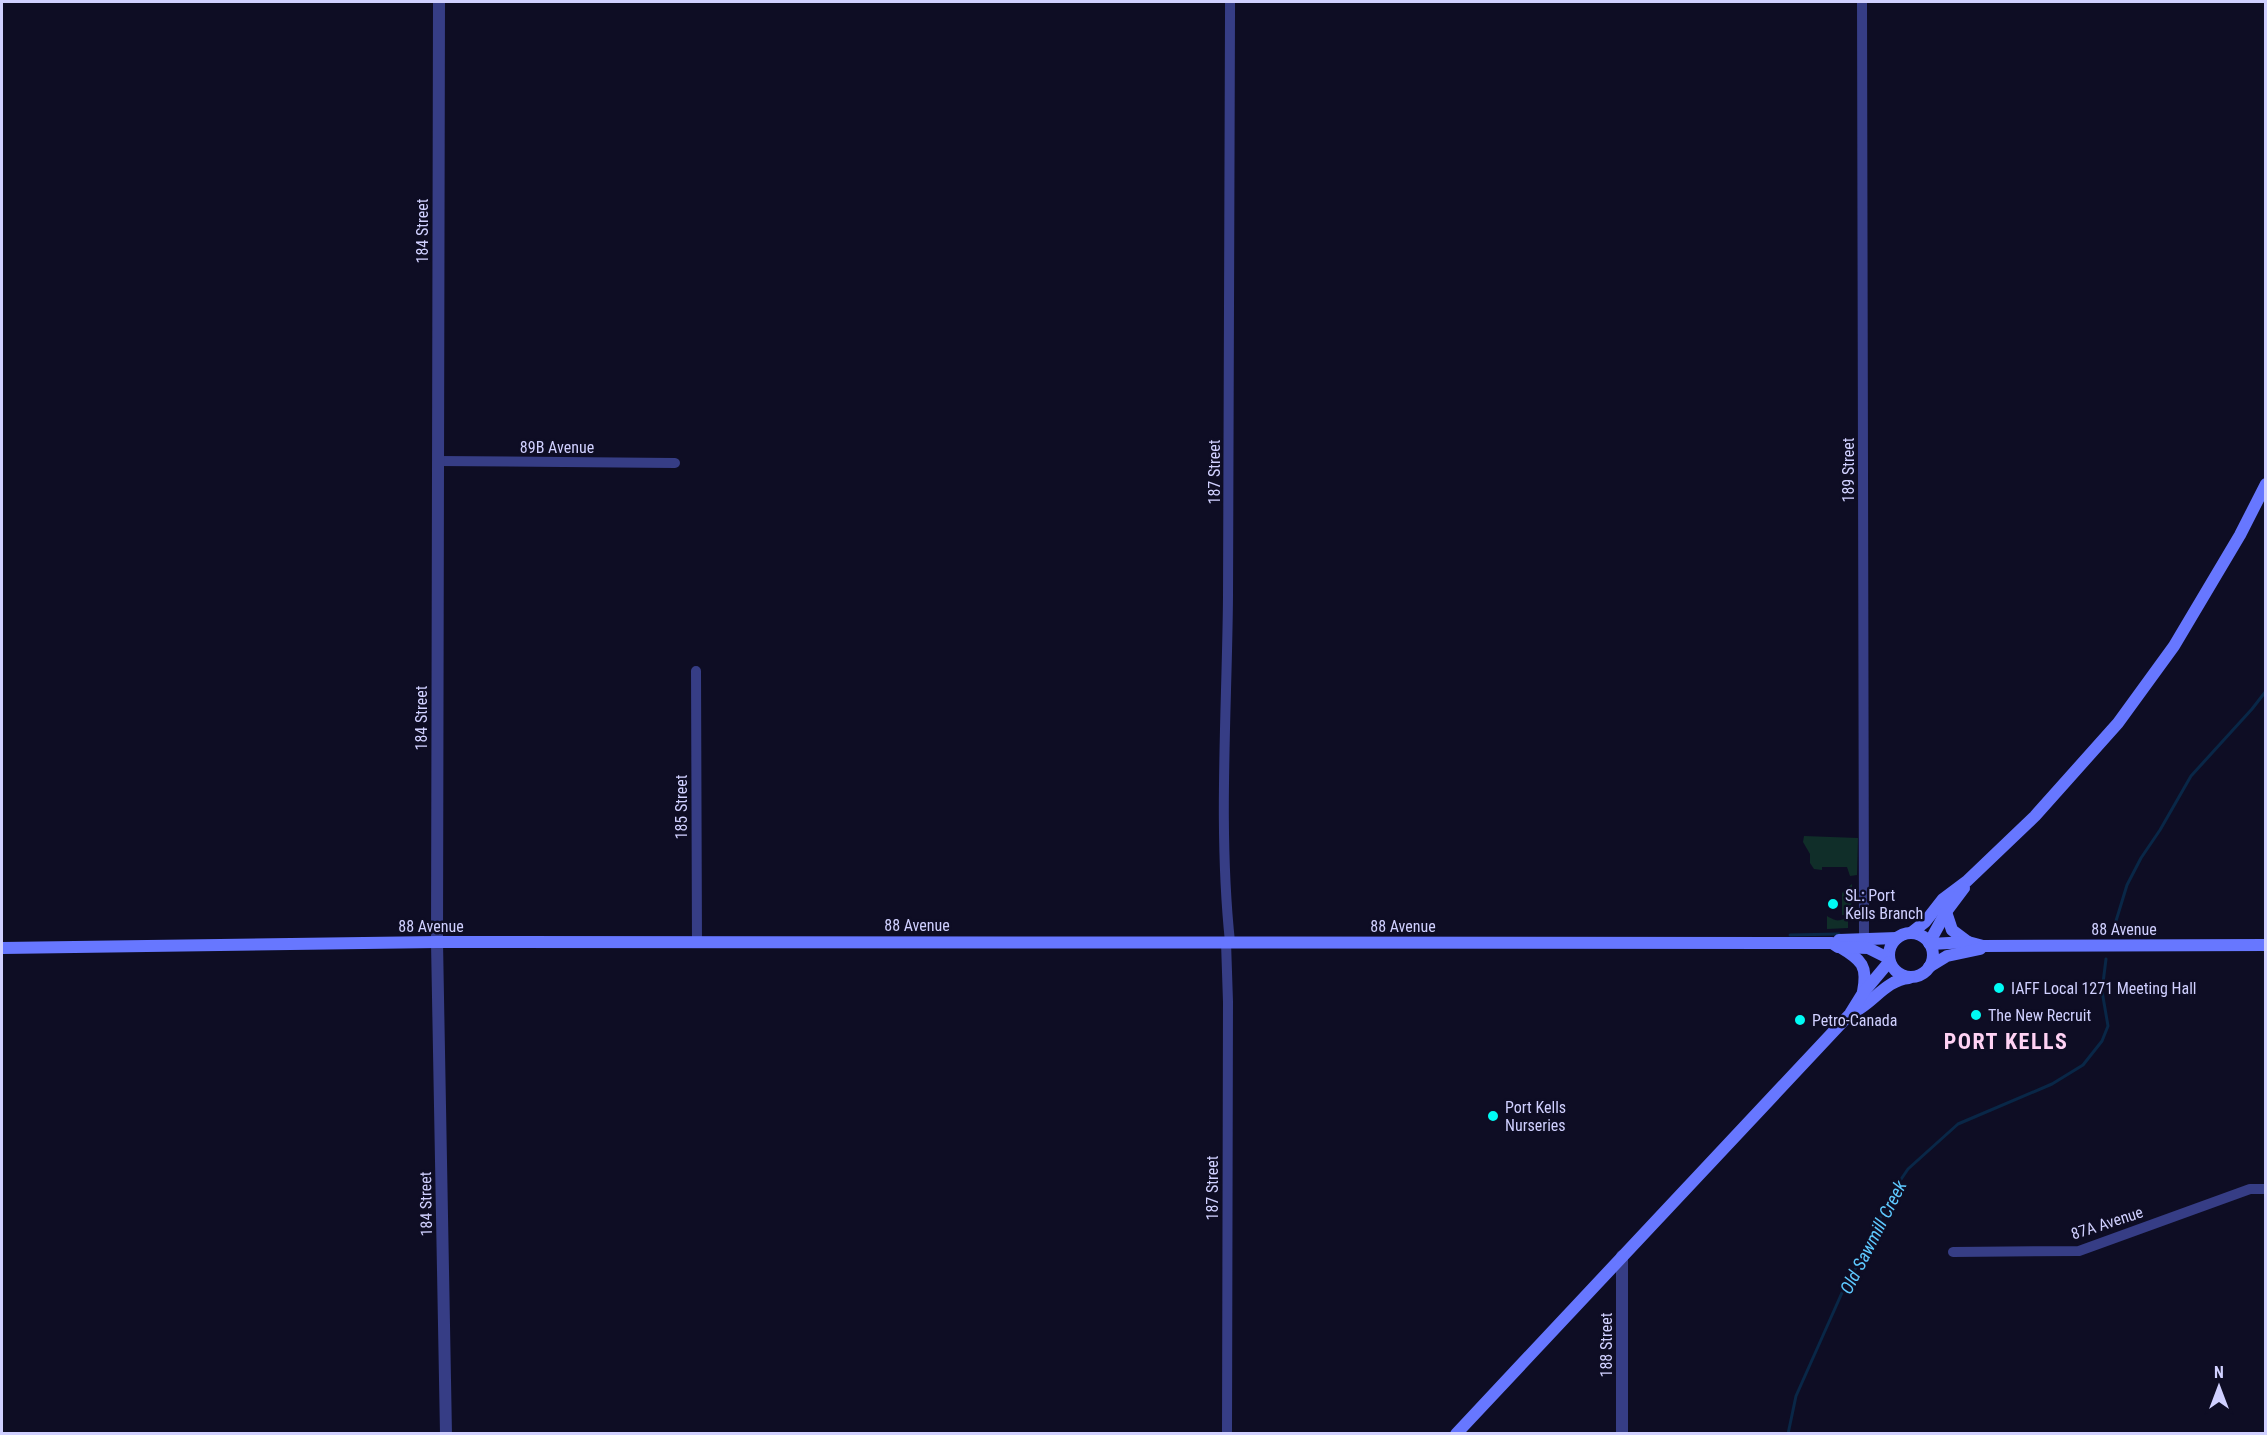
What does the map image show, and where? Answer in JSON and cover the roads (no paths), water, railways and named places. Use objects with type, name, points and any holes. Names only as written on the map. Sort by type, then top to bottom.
[{"type":"main road","points":[[1456,1434],[1850,1014],[1889,960],[1890,947],[1897,938],[1911,933],[1925,922],[1943,899],[1967,881],[2035,816],[2097,748],[2174,646],[2240,535],[2265,484]]},
{"type":"main road","points":[[1930,943],[1946,912],[1963,891],[1967,881]]},
{"type":"main road","points":[[1946,912],[1952,930],[1968,942]]},
{"type":"main road","points":[[1850,1014],[1860,1009],[1890,984],[1899,979],[1921,975],[1929,967],[1933,957],[1930,943],[1923,937],[1911,933]]},
{"type":"main road","name":"88 Avenue","points":[[1835,945],[1839,940],[1897,938]]},
{"type":"main road","name":"88 Avenue","points":[[2,948],[437,942],[1835,945],[1868,948],[1889,960]]},
{"type":"main road","name":"88 Avenue","points":[[1930,943],[1968,942],[1983,946],[2265,945]]},
{"type":"main road","points":[[1835,945],[1855,956],[1864,968],[1863,993]]},
{"type":"main road","name":"88 Avenue","points":[[1929,967],[1947,956],[1980,949],[1983,946]]},
{"type":"main road","points":[[1889,960],[1897,973],[1909,978]]},
{"type":"street","name":"184 Street","points":[[439,2],[437,942],[446,1434]]},
{"type":"street","name":"187 Street","points":[[1227,1434],[1228,942],[1225,811],[1229,544],[1230,2]]},
{"type":"street","name":"189 Street","points":[[1862,2],[1864,939]]},
{"type":"street","name":"89B Avenue","points":[[438,461],[675,463]]},
{"type":"street","name":"185 Street","points":[[696,671],[697,942]]},
{"type":"street","name":"87A Avenue","points":[[1953,1252],[2079,1251],[2250,1189],[2265,1189]]},
{"type":"street","name":"188 Street","points":[[1622,1256],[1622,1434]]},
{"type":"waterway","name":"Old Sawmill Creek","points":[[2112,934],[2127,885],[2191,776],[2266,691]]},
{"type":"waterway","points":[[1790,935],[1839,934]]},
{"type":"waterway","name":"Old Sawmill Creek","points":[[1788,1434],[1796,1396],[1845,1286],[1863,1256],[1891,1194],[1908,1169],[1958,1124],[2052,1084],[2083,1065],[2102,1041],[2108,1026],[2102,991],[2106,959]]},
{"type":"place","name":"SL: Port Kells Branch","points":[[1833,904]]},
{"type":"place","name":"IAFF Local 1271 Meeting Hall","points":[[1999,988]]},
{"type":"place","name":"The New Recruit","points":[[1976,1015]]},
{"type":"place","name":"Petro-Canada","points":[[1800,1020]]},
{"type":"place","name":"Port Kells Nurseries","points":[[1493,1116]]},
{"type":"district","name":"PORT KELLS","points":[[2006,1041]]}]
